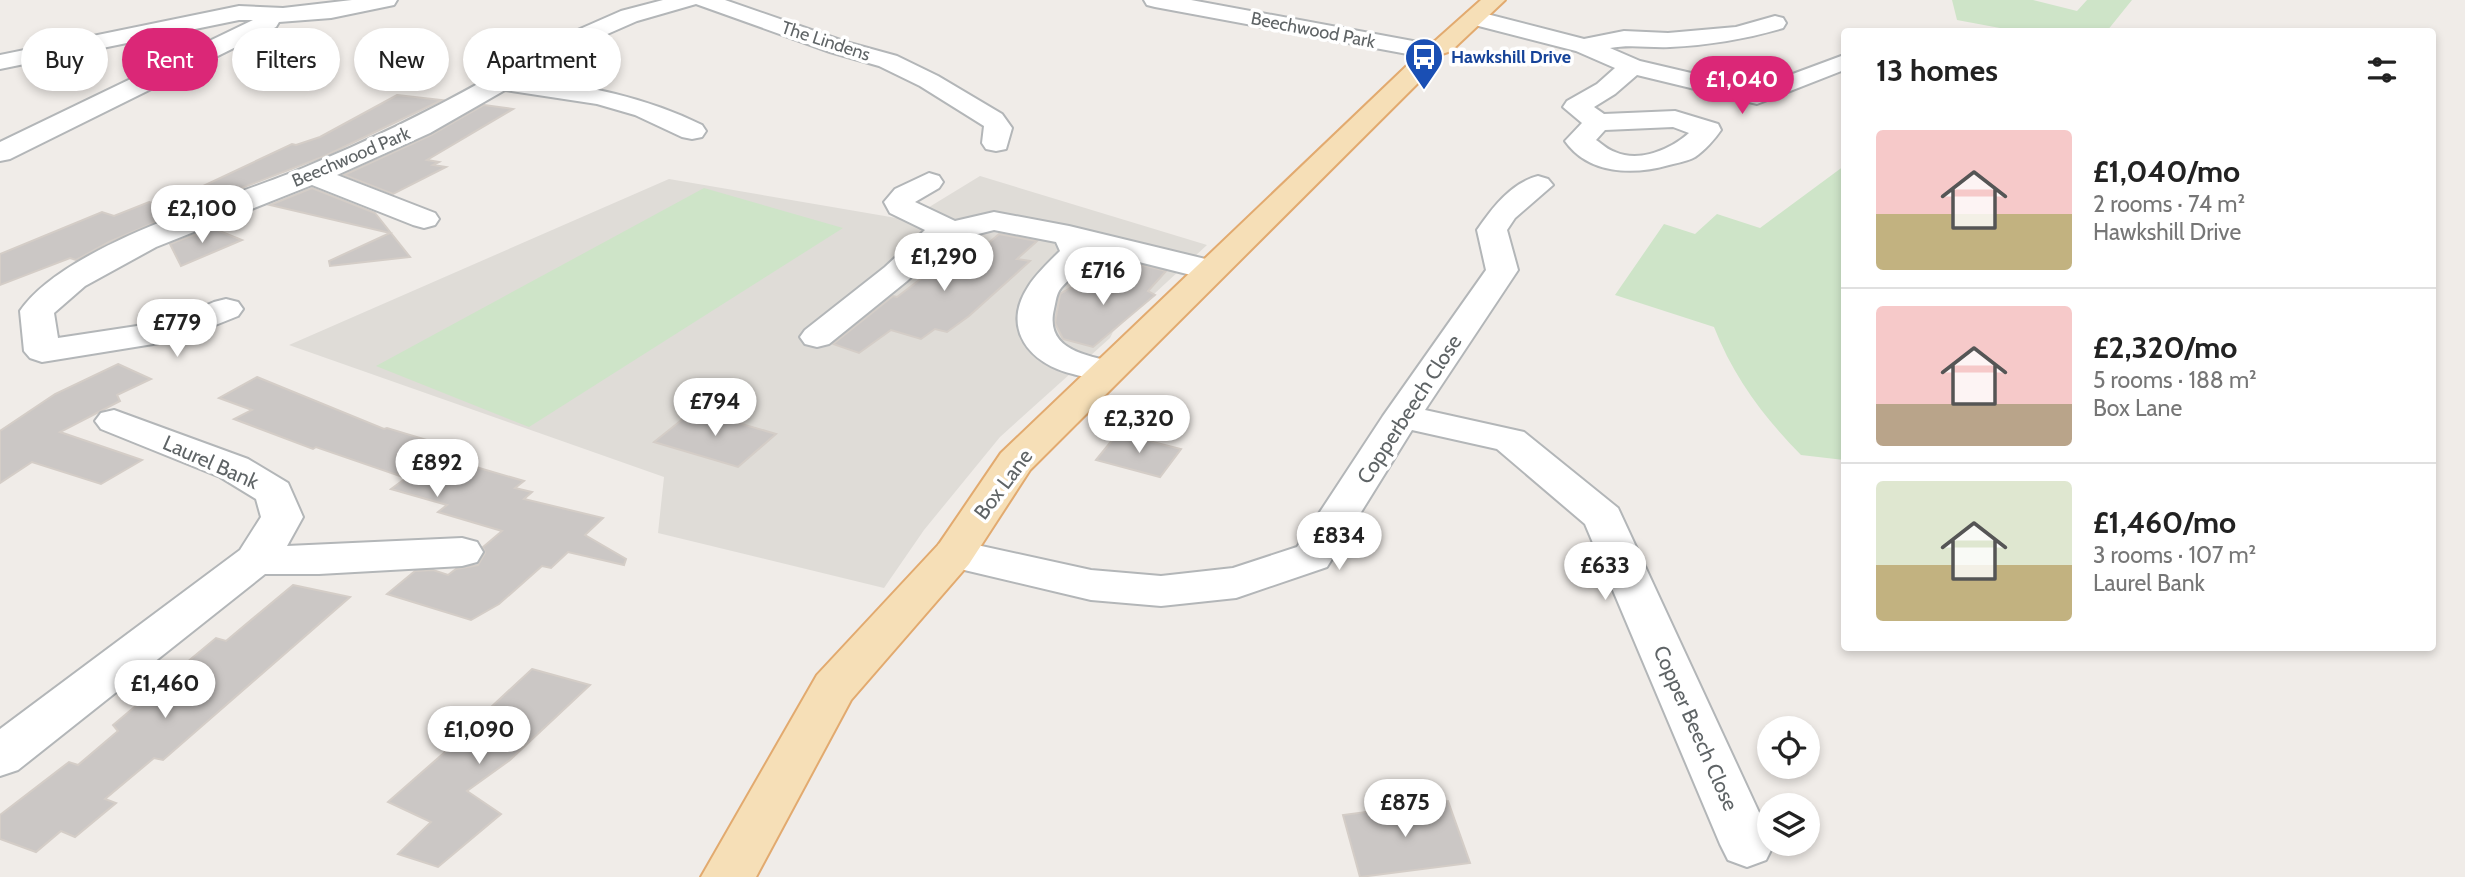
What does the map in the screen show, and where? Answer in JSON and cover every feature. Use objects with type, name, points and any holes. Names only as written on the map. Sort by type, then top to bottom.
[{"type":"main road","name":"Box Lane","points":[[728,877],[834,688],[954,554],[1014,462],[1424,62],[1429,51],[1443,46],[1484,9]]},
{"type":"street","points":[[0,153],[209,49],[316,0]]},
{"type":"street","points":[[0,62],[192,20],[239,13],[283,15],[331,11],[386,0]]},
{"type":"street","name":"Beechwood Park","points":[[602,28],[629,16],[688,0]]},
{"type":"street","name":"The Lindens","points":[[704,0],[838,47],[888,61],[993,120],[999,128],[996,143]]},
{"type":"street","name":"Beechwood Park","points":[[1155,0],[1429,51]]},
{"type":"street","points":[[1484,9],[1632,66],[1758,96],[1841,63]]},
{"type":"street","points":[[1584,46],[1624,38],[1668,40],[1738,33],[1775,23]]},
{"type":"street","points":[[1598,122],[1576,107],[1606,89],[1632,66]]},
{"type":"street","name":"Beechwood Park","points":[[226,309],[178,330],[42,351],[37,311],[73,279],[145,240],[312,175],[421,127],[480,91]]},
{"type":"street","points":[[568,91],[610,97],[661,114],[692,131]]},
{"type":"street","points":[[312,175],[424,219]]},
{"type":"street","points":[[929,182],[905,195],[899,202],[901,207],[951,231]]},
{"type":"street","name":"Copperbeech Close","points":[[954,554],[1091,585],[1161,591],[1236,583],[1312,556],[1402,416],[1502,270],[1492,230],[1504,212],[1538,185]]},
{"type":"street","points":[[817,337],[896,274],[939,234],[993,221],[1069,234],[1211,270]]},
{"type":"street","points":[[1069,234],[1076,252],[1042,290],[1034,322],[1041,344],[1068,362],[1107,371]]},
{"type":"street","name":"Copper Beech Close","points":[[1402,416],[1510,440],[1604,517],[1746,844]]},
{"type":"street","name":"Laurel Bank","points":[[0,756],[255,560],[282,517],[274,492],[234,468],[114,421]]},
{"type":"street","points":[[255,560],[319,560],[462,552]]},
{"type":"shaded area","points":[[980,176],[1207,245],[1113,332],[1110,338],[1000,437],[924,530],[884,588],[658,533],[664,477],[289,345],[669,179],[908,220]]},
{"type":"green space","points":[[1952,0],[2033,0],[2077,11],[2087,0],[2132,0],[2109,28],[2000,28],[1957,20]]},
{"type":"green space","points":[[1841,168],[1841,460],[1801,455],[1774,426],[1740,380],[1714,327],[1615,295],[1664,224],[1695,234],[1717,214],[1760,228]]},
{"type":"green space","points":[[704,188],[843,228],[529,427],[376,366]]},
{"type":"building","points":[[397,95],[442,100],[325,156],[226,194],[199,188],[292,144],[320,137]]},
{"type":"building","points":[[484,105],[513,109],[427,160],[439,162],[433,165],[446,167],[393,194],[344,175],[431,135]]},
{"type":"building","points":[[312,188],[375,213],[410,257],[330,266],[329,261],[390,233],[270,205]]},
{"type":"building","points":[[149,202],[177,213],[109,242],[76,260],[70,258],[0,285],[0,254],[102,212],[114,216]]},
{"type":"building","points":[[212,228],[242,240],[181,266],[170,244]]},
{"type":"building","points":[[999,234],[1037,241],[1017,259],[1030,261],[969,316],[947,332],[935,329],[921,339],[891,330],[859,353],[833,344],[893,296],[897,297],[969,242],[985,246]]},
{"type":"building","points":[[1142,265],[1166,271],[1148,291],[1155,295],[1093,347],[1063,339],[1055,323],[1060,294],[1077,284],[1110,293]]},
{"type":"building","points":[[118,364],[151,379],[117,395],[120,401],[60,432],[142,460],[101,484],[32,462],[0,483],[0,431],[55,394]]},
{"type":"building","points":[[257,377],[384,429],[437,443],[431,447],[477,459],[469,465],[524,481],[515,488],[532,492],[524,499],[603,518],[585,535],[626,559],[624,565],[568,552],[551,568],[542,566],[499,604],[471,620],[387,594],[415,571],[433,570],[448,575],[456,569],[478,565],[485,553],[483,547],[502,531],[438,512],[447,505],[391,489],[406,478],[316,447],[313,449],[234,419],[252,410],[219,398]]},
{"type":"building","points":[[694,410],[776,434],[738,467],[654,442]]},
{"type":"building","points":[[1118,433],[1181,449],[1160,477],[1096,460]]},
{"type":"building","points":[[293,585],[350,597],[163,760],[154,758],[105,799],[116,803],[75,837],[61,831],[36,852],[0,839],[0,815],[69,762],[78,765],[118,731],[113,725],[145,698],[153,700],[191,668],[186,663],[216,638],[226,641]]},
{"type":"building","points":[[532,669],[590,685],[510,760],[467,791],[501,814],[438,867],[398,854],[431,822],[388,802],[478,723],[475,722]]},
{"type":"building","points":[[1448,801],[1470,863],[1360,877],[1343,815]]},
{"type":"place","name":"Hawkshill Drive","points":[[1424,91]]}]
